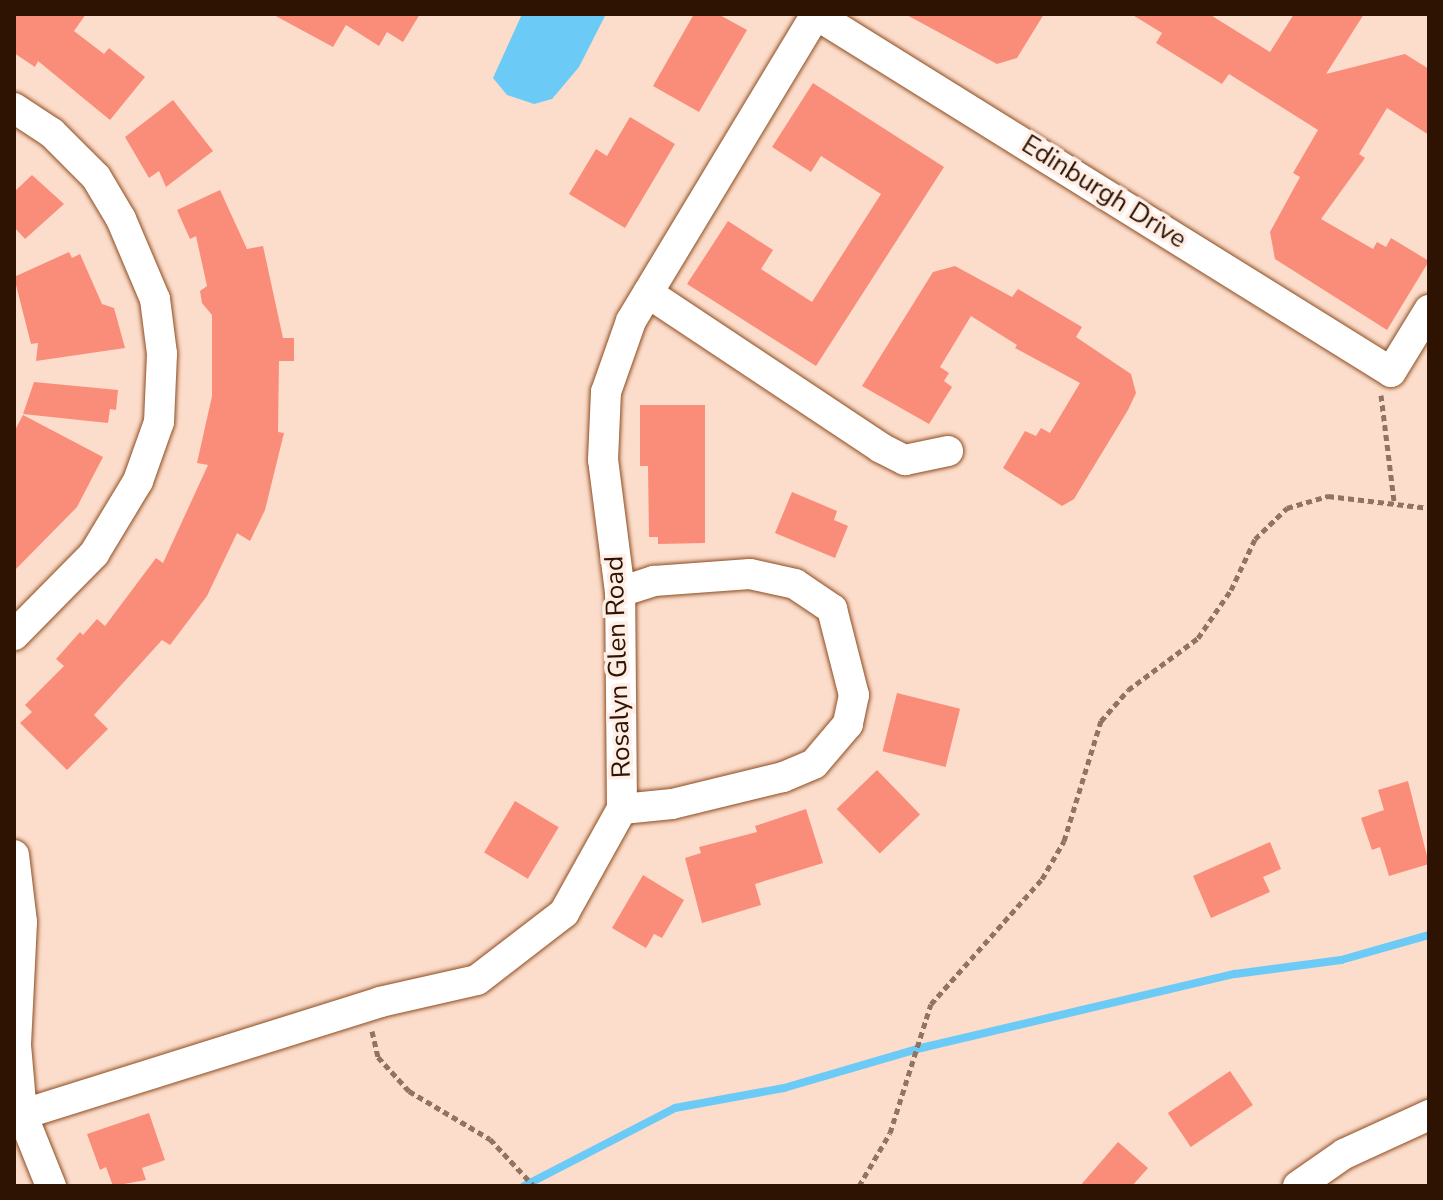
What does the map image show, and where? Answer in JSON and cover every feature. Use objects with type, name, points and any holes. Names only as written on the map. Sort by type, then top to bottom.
[{"type":"street","name":"Rosalyn Glen Road","points":[[18,1115],[366,1007],[477,980],[564,913],[622,809],[620,592],[603,460],[606,392],[631,321],[816,14]]},
{"type":"street","name":"Edinburgh Drive","points":[[816,14],[1391,372]]},
{"type":"street","points":[[14,108],[52,133],[96,177],[121,219],[155,299],[162,354],[159,422],[138,481],[94,554],[14,635]]},
{"type":"street","points":[[648,293],[881,448],[905,460],[948,451]]},
{"type":"street","points":[[1391,372],[1429,310]]},
{"type":"street","points":[[620,592],[654,581],[750,574],[795,584],[832,609],[854,695],[848,724],[814,764],[783,777],[672,804],[622,809]]},
{"type":"street","points":[[14,855],[22,922],[16,1045],[18,1115],[51,1186]]},
{"type":"street","points":[[1298,1186],[1344,1154],[1429,1115]]},
{"type":"path","points":[[1391,372],[1380,399],[1394,501]]},
{"type":"path","points":[[859,1186],[890,1133],[913,1069],[931,1004],[1042,879],[1064,841],[1101,721],[1128,690],[1198,638],[1231,590],[1255,539],[1287,508],[1328,496],[1394,501],[1429,508]]},
{"type":"path","points":[[366,1007],[378,1057],[409,1091],[490,1139],[534,1186]]},
{"type":"water","points":[[522,14],[606,14],[579,67],[552,99],[534,104],[507,95],[493,78]]},
{"type":"building","points":[[14,14],[86,14],[74,31],[104,54],[109,48],[145,77],[110,120],[38,61],[35,67],[14,53]]},
{"type":"building","points":[[272,14],[420,14],[403,42],[387,32],[379,46],[346,25],[333,47]]},
{"type":"building","points":[[694,14],[718,14],[747,30],[699,112],[653,86]]},
{"type":"building","points":[[905,14],[1044,14],[1017,58],[997,64]]},
{"type":"building","points":[[1131,14],[1209,14],[1270,52],[1294,14],[1364,14],[1326,74],[1405,54],[1429,69],[1429,135],[1387,108],[1359,154],[1365,158],[1321,219],[1373,249],[1377,242],[1386,247],[1391,238],[1429,261],[1387,330],[1275,259],[1270,232],[1300,177],[1293,173],[1318,130],[1229,74],[1222,84],[1156,43],[1162,33]]},
{"type":"building","points":[[813,83],[944,167],[816,366],[687,284],[728,221],[773,250],[761,269],[812,302],[881,194],[821,156],[811,172],[772,147]]},
{"type":"building","points":[[173,100],[213,151],[166,187],[159,171],[149,178],[125,137]]},
{"type":"building","points":[[630,117],[675,144],[625,228],[569,194],[596,149],[607,156]]},
{"type":"building","points":[[32,175],[64,204],[25,239],[14,227],[14,192]]},
{"type":"building","points":[[220,190],[247,249],[263,246],[283,338],[294,338],[294,361],[279,361],[278,432],[284,433],[265,510],[250,541],[237,533],[207,596],[170,645],[162,640],[94,715],[108,729],[67,770],[20,723],[32,712],[25,705],[64,666],[56,659],[80,632],[83,635],[97,619],[105,626],[156,558],[163,563],[208,465],[197,463],[212,396],[212,315],[202,303],[200,291],[207,286],[196,236],[190,239],[177,210]]},
{"type":"building","points":[[69,252],[72,258],[80,254],[102,304],[114,308],[125,348],[36,361],[38,343],[31,344],[14,277]]},
{"type":"building","points":[[955,266],[1012,297],[1018,289],[1082,327],[1076,337],[1131,374],[1136,393],[1128,410],[1074,499],[1062,506],[1003,468],[1025,431],[1036,436],[1041,428],[1050,433],[1080,383],[1015,348],[1017,345],[971,316],[940,367],[949,373],[944,381],[952,387],[929,424],[862,386],[933,272]]},
{"type":"building","points":[[34,382],[118,390],[116,410],[110,409],[108,423],[23,414]]},
{"type":"building","points":[[640,405],[705,405],[705,543],[658,544],[658,537],[649,537],[648,466],[640,466]]},
{"type":"building","points":[[23,415],[103,457],[77,507],[14,571],[14,432]]},
{"type":"building","points":[[792,492],[837,511],[834,520],[848,526],[835,558],[775,533]]},
{"type":"building","points":[[897,693],[960,709],[946,767],[882,751]]},
{"type":"building","points":[[877,770],[920,815],[880,853],[837,809]]},
{"type":"building","points":[[1408,781],[1429,864],[1389,876],[1380,847],[1372,850],[1361,818],[1384,810],[1378,790]]},
{"type":"building","points":[[515,801],[559,827],[528,879],[484,852]]},
{"type":"building","points":[[806,809],[823,863],[755,884],[761,905],[702,923],[685,858],[701,853],[699,847],[757,832],[755,826]]},
{"type":"building","points":[[1270,842],[1281,869],[1263,877],[1270,892],[1211,918],[1193,876]]},
{"type":"building","points":[[643,875],[684,900],[662,938],[654,934],[646,948],[612,928]]},
{"type":"building","points":[[1230,1071],[1253,1105],[1191,1147],[1168,1113]]},
{"type":"building","points":[[149,1113],[165,1160],[142,1168],[146,1180],[113,1186],[106,1167],[100,1170],[87,1134]]},
{"type":"building","points":[[1118,1142],[1148,1168],[1132,1186],[1080,1186]]},
{"type":"waterway","points":[[524,1186],[675,1108],[784,1088],[921,1048],[1235,974],[1341,960],[1429,935]]}]
